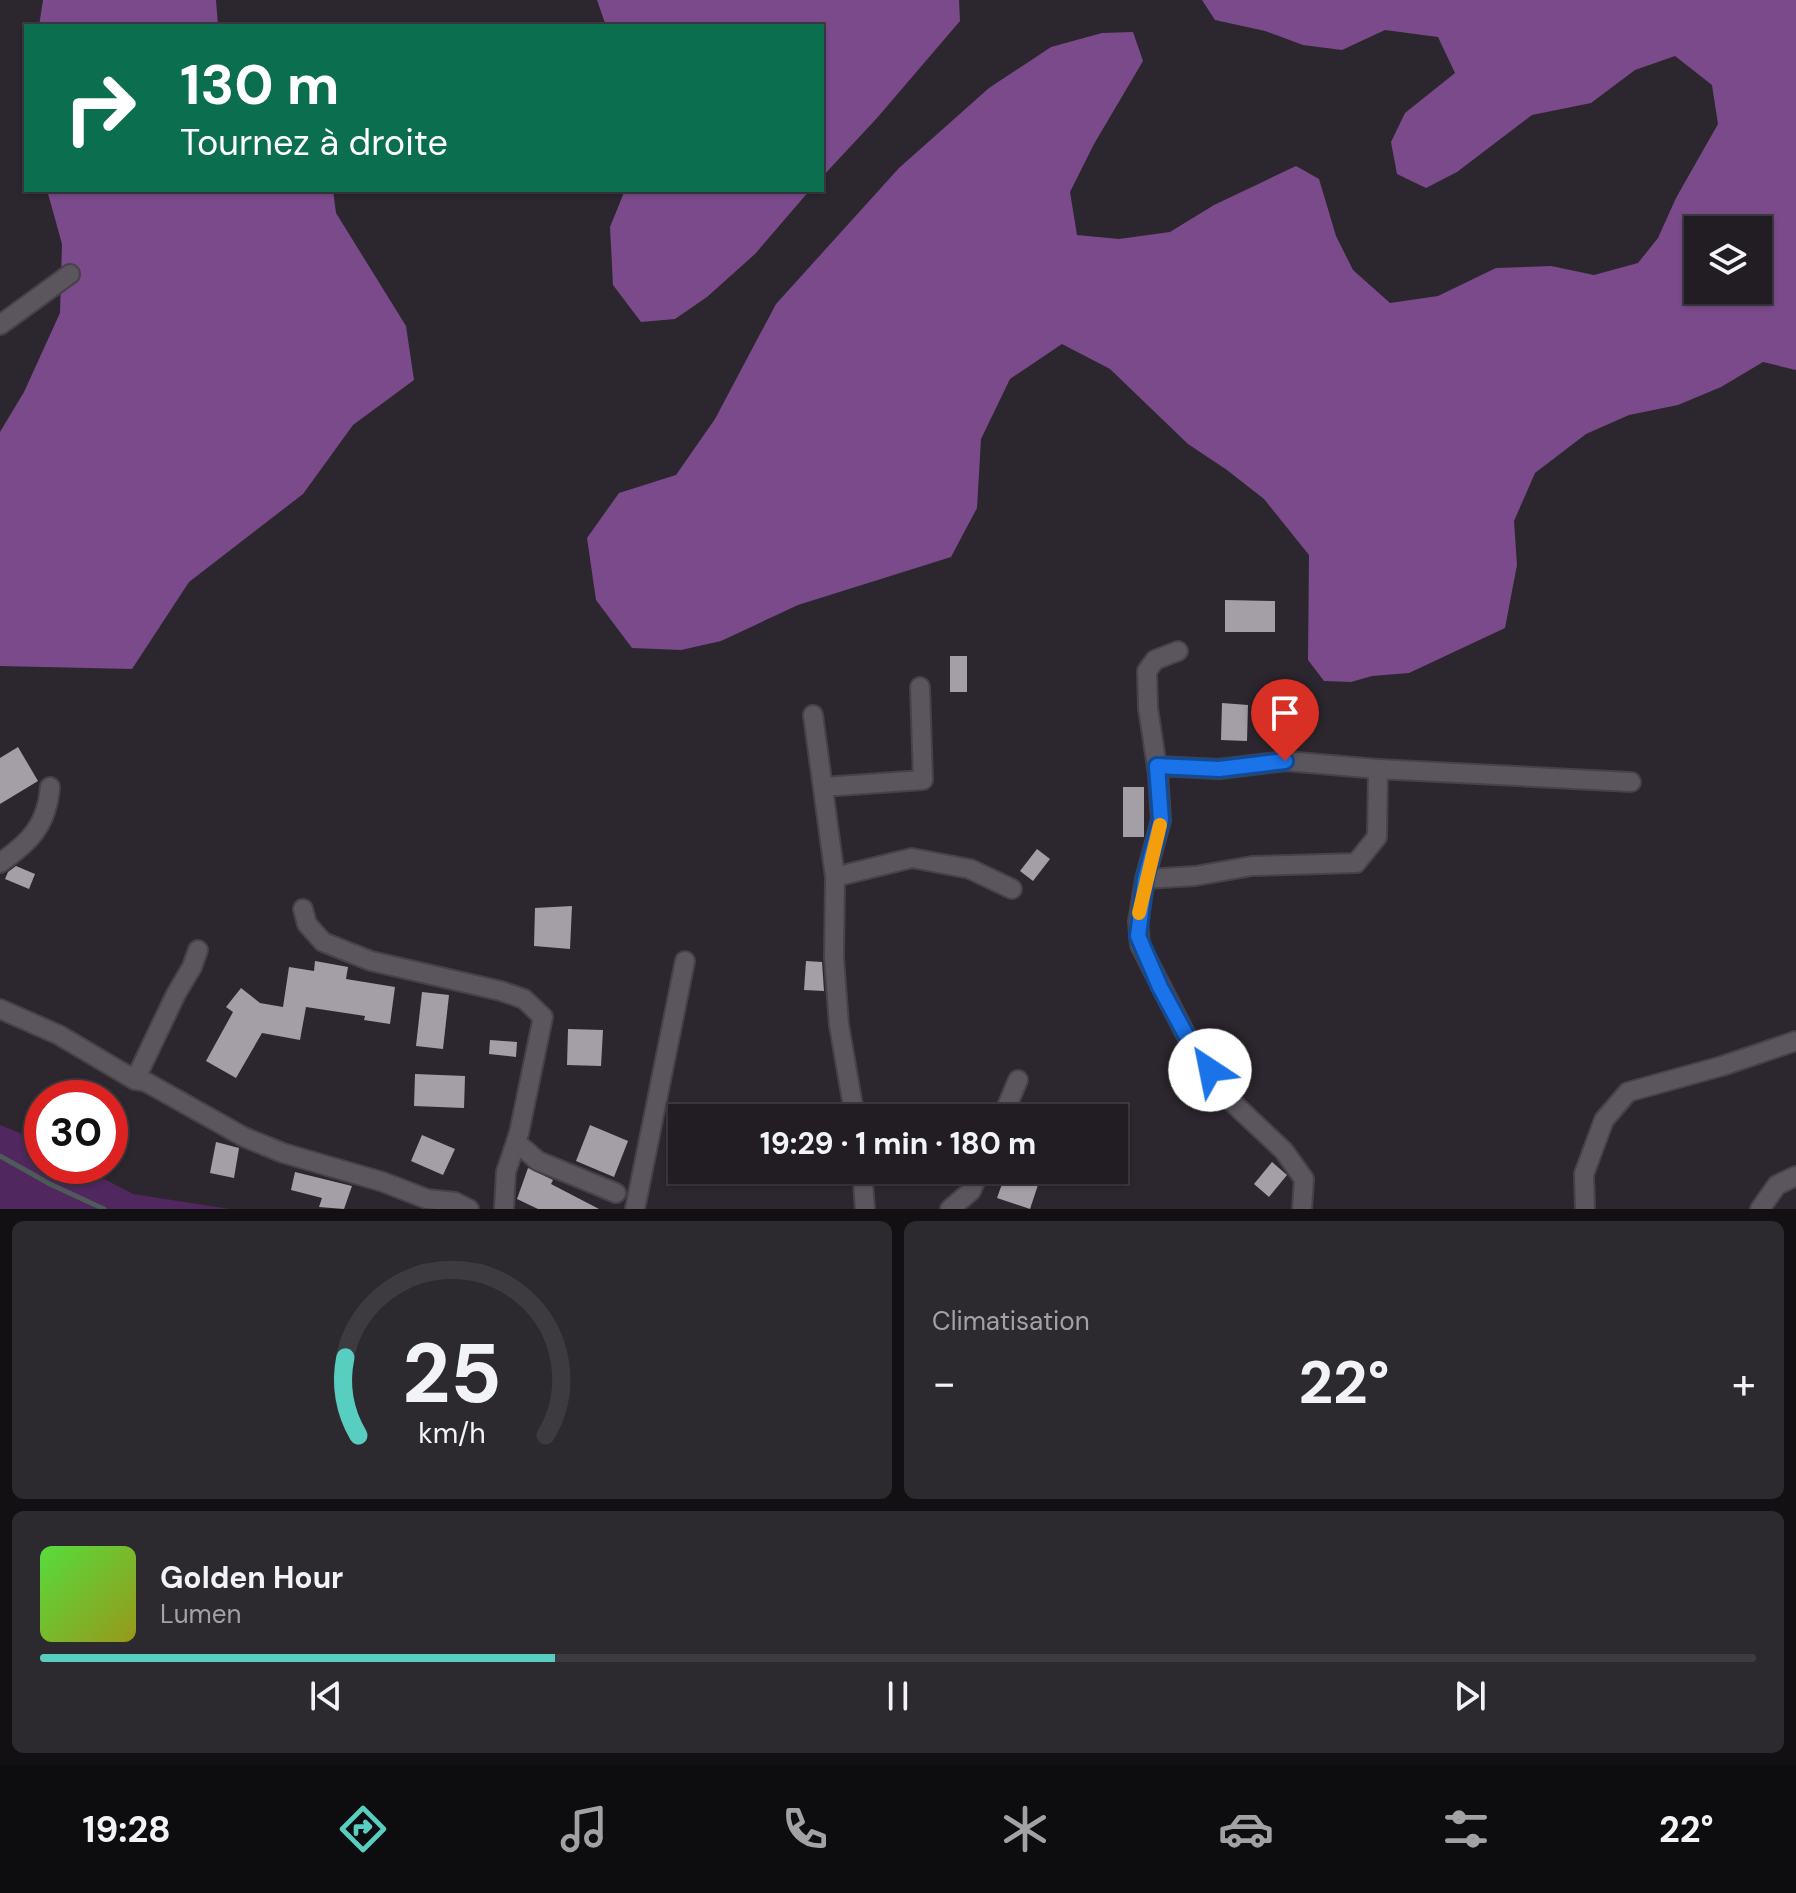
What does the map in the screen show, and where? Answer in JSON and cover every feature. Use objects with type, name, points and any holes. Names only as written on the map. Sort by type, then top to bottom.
[{"type":"street","points":[[0,325],[70,274]]},
{"type":"street","points":[[1178,651],[1155,660],[1147,671],[1148,708],[1161,820],[1145,879],[1138,922],[1140,945],[1186,1035],[1217,1081],[1232,1102],[1284,1151],[1304,1179],[1302,1209]]},
{"type":"street","points":[[823,787],[923,780],[920,687]]},
{"type":"street","points":[[813,715],[835,877],[834,958],[839,1025],[853,1104]]},
{"type":"street","points":[[1157,766],[1219,769],[1285,761],[1631,782]]},
{"type":"street","points":[[1145,879],[1195,876],[1252,866],[1356,863],[1377,837],[1378,769]]},
{"type":"street","points":[[0,863],[31,839],[48,809],[50,787]]},
{"type":"street","points":[[835,877],[912,858],[970,869],[1012,889]]},
{"type":"street","points":[[303,909],[307,924],[323,942],[371,961],[501,991],[524,999],[543,1017],[516,1142],[506,1172],[504,1209]]},
{"type":"street","points":[[135,1080],[198,950]]},
{"type":"street","points":[[635,1209],[685,961]]},
{"type":"street","points":[[0,1009],[59,1035],[135,1080],[146,1082],[244,1137],[283,1153],[383,1182],[427,1199],[455,1202],[469,1209]]},
{"type":"street","points":[[1585,1209],[1584,1174],[1604,1120],[1628,1092],[1722,1066],[1796,1041]]},
{"type":"street","points":[[1008,1104],[1018,1080]]},
{"type":"street","points":[[516,1142],[538,1161],[616,1193]]},
{"type":"street","points":[[1760,1209],[1777,1185],[1796,1176]]},
{"type":"street","points":[[863,1184],[865,1209]]},
{"type":"street","points":[[950,1209],[971,1191],[974,1184]]},
{"type":"shaded area","points":[[43,0],[216,0],[218,24],[39,24]]},
{"type":"shaded area","points":[[597,0],[959,0],[960,21],[824,175],[824,24],[605,24]]},
{"type":"shaded area","points":[[1202,0],[1796,0],[1796,370],[1763,362],[1721,387],[1678,405],[1629,415],[1586,434],[1535,473],[1514,521],[1517,565],[1505,628],[1409,673],[1372,676],[1351,682],[1324,681],[1308,660],[1309,555],[1264,499],[1188,444],[1110,369],[1062,344],[1010,379],[981,439],[977,508],[951,557],[798,605],[721,641],[681,650],[632,648],[596,600],[587,538],[619,493],[676,475],[715,419],[776,304],[899,168],[989,88],[1051,47],[1102,33],[1133,32],[1143,61],[1094,144],[1070,192],[1077,235],[1119,239],[1170,232],[1214,205],[1296,166],[1319,179],[1336,236],[1353,270],[1390,303],[1438,296],[1496,268],[1551,266],[1594,275],[1638,263],[1658,238],[1676,198],[1718,124],[1712,85],[1675,56],[1635,70],[1591,103],[1532,115],[1457,172],[1426,188],[1397,174],[1391,142],[1405,113],[1455,73],[1438,37],[1385,30],[1342,50],[1303,45],[1265,31],[1215,20]]},
{"type":"shaded area","points":[[48,192],[333,192],[336,213],[406,326],[414,380],[353,425],[303,494],[189,582],[132,669],[0,666],[0,432],[24,392],[60,313],[62,244]]},
{"type":"shaded area","points":[[624,192],[808,192],[755,254],[707,297],[675,319],[641,322],[613,285],[610,227]]},
{"type":"shaded area","points":[[0,1125],[24,1135],[24,1184],[114,1184],[133,1194],[230,1209],[0,1209]]},
{"type":"building","points":[[1225,600],[1275,601],[1275,632],[1225,632]]},
{"type":"building","points":[[950,656],[967,656],[967,692],[950,692]]},
{"type":"building","points":[[1222,703],[1248,705],[1247,741],[1221,740]]},
{"type":"building","points":[[18,747],[38,781],[0,804],[0,758]]},
{"type":"building","points":[[1123,787],[1144,787],[1144,837],[1123,837]]},
{"type":"building","points":[[1037,849],[1050,859],[1033,881],[1020,871]]},
{"type":"building","points":[[16,866],[35,874],[29,889],[5,879]]},
{"type":"building","points":[[572,906],[570,949],[534,946],[535,908]]},
{"type":"building","points":[[315,961],[348,967],[346,979],[395,987],[390,1024],[364,1020],[365,1016],[306,1007],[300,1040],[262,1033],[236,1078],[206,1061],[233,1012],[226,1007],[241,988],[260,1003],[283,1007],[289,967],[314,971]]},
{"type":"building","points":[[806,961],[822,962],[824,991],[804,990]]},
{"type":"building","points":[[422,992],[449,995],[443,1049],[416,1046]]},
{"type":"building","points":[[568,1029],[603,1030],[601,1066],[567,1065]]},
{"type":"building","points":[[490,1040],[517,1042],[516,1057],[489,1054]]},
{"type":"building","points":[[415,1074],[465,1076],[464,1108],[414,1106]]},
{"type":"building","points":[[590,1125],[628,1141],[614,1177],[576,1161]]},
{"type":"building","points":[[422,1135],[455,1149],[443,1175],[411,1161]]},
{"type":"building","points":[[216,1142],[239,1148],[234,1178],[210,1173]]},
{"type":"building","points":[[1272,1162],[1287,1175],[1269,1197],[1254,1184]]},
{"type":"building","points":[[528,1168],[599,1209],[538,1209],[517,1199]]},
{"type":"building","points":[[295,1172],[352,1186],[344,1209],[319,1207],[322,1198],[291,1190]]},
{"type":"building","points":[[1002,1184],[1038,1184],[1030,1209],[997,1198]]},
{"type":"waterway","points":[[0,1156],[104,1209]]},
{"type":"slow traffic","points":[[1139,913],[1160,825]]},
{"type":"route","points":[[1210,1070],[1186,1035],[1160,987],[1138,936],[1145,879],[1161,820],[1157,766],[1219,769],[1285,761]]}]
